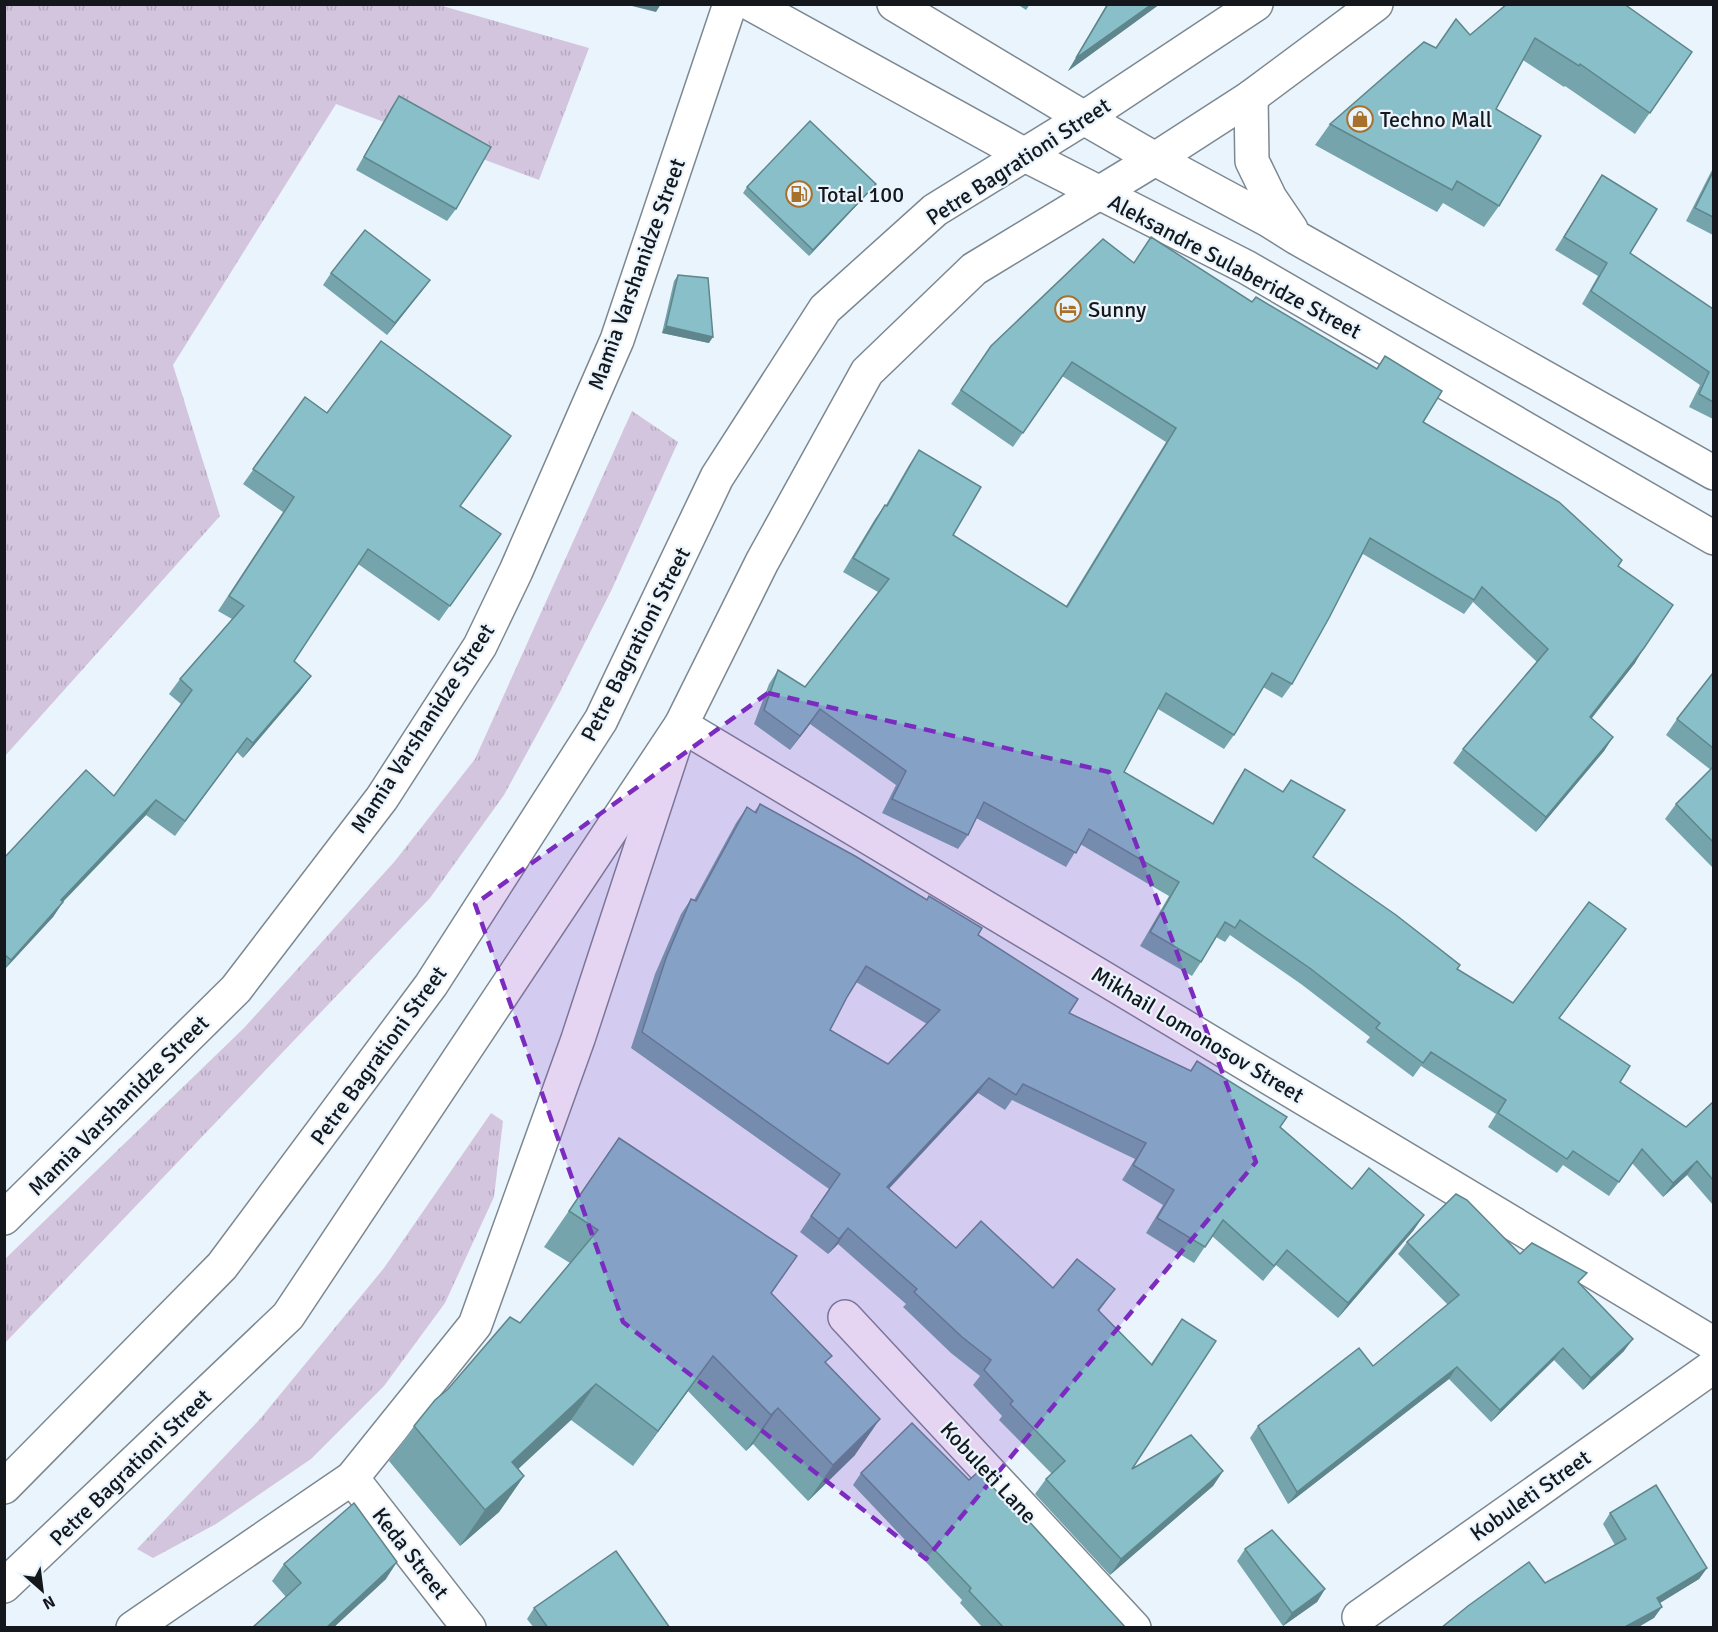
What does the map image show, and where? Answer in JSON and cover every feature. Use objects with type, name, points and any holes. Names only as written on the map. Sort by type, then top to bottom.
[{"type":"street","name":"Mamia Varshanidze Street","points":[[4,1218],[236,989],[382,798],[480,646],[516,571],[617,340],[730,4]]},
{"type":"street","name":"Aleksandre Sulaberidze Street","points":[[751,4],[1025,155],[1246,267],[1713,538]]},
{"type":"street","points":[[894,4],[1155,159],[1270,221],[1713,473]]},
{"type":"street","name":"Petre Bagrationi Street","points":[[4,1487],[222,1266],[431,985],[601,720],[717,477],[825,309],[935,210],[1084,118],[1256,4]]},
{"type":"street","name":"Petre Bagrationi Street","points":[[4,1586],[288,1316],[681,725],[762,562],[867,372],[974,269],[1155,159],[1251,97],[1376,4]]},
{"type":"street","points":[[1251,97],[1252,161],[1270,198],[1297,238]]},
{"type":"street","name":"Petre Bagrationi Street","points":[[133,1628],[352,1478],[475,1325],[578,1039],[681,725]]},
{"type":"street","name":"Mikhail Lomonosov Street","points":[[681,725],[1713,1344]]},
{"type":"street","name":"Kobuleti Lane","points":[[844,1317],[1134,1628]]},
{"type":"street","name":"Kobuleti Street","points":[[1361,1624],[1713,1366]]},
{"type":"street","name":"Keda Street","points":[[352,1478],[469,1628]]},
{"type":"highlighted area","points":[[768,693],[1109,772],[1256,1162],[926,1559],[623,1322],[475,904]]},
{"type":"green space","points":[[5,5],[439,5],[589,48],[539,180],[336,104],[173,365],[220,516],[5,756]]},
{"type":"green space","points":[[632,411],[678,442],[612,589],[504,795],[430,898],[5,1343],[5,1259],[244,1028],[395,861],[475,759]]},
{"type":"green space","points":[[491,1113],[503,1121],[494,1197],[445,1303],[384,1386],[311,1459],[216,1524],[153,1558],[137,1549],[260,1419],[384,1268]]},
{"type":"building","points":[[1108,4],[1152,4],[1076,58]]},
{"type":"building","points":[[1507,4],[1624,4],[1692,52],[1650,113],[1580,64],[1579,66],[1535,38],[1496,109],[1541,136],[1499,206],[1457,181],[1452,190],[1330,124],[1424,42],[1436,48],[1456,19],[1470,35]]},
{"type":"building","points":[[399,96],[491,147],[456,209],[364,157]]},
{"type":"building","points":[[810,121],[876,184],[813,250],[747,187]]},
{"type":"building","points":[[1713,172],[1713,217],[1695,208]]},
{"type":"building","points":[[1602,175],[1657,209],[1630,253],[1713,309],[1713,402],[1699,394],[1709,372],[1591,291],[1607,263],[1564,237]]},
{"type":"building","points":[[365,230],[430,280],[395,323],[331,273]]},
{"type":"building","points":[[1151,237],[1252,302],[1256,297],[1377,369],[1385,356],[1442,391],[1423,422],[1559,502],[1622,560],[1618,566],[1673,605],[1644,648],[1590,717],[1613,737],[1546,817],[1463,749],[1548,649],[1482,587],[1474,600],[1370,538],[1292,684],[1272,673],[1234,735],[1166,693],[1124,772],[1213,824],[1245,769],[1283,792],[1291,780],[1345,810],[1313,857],[1396,915],[1460,965],[1457,969],[1513,1003],[1589,902],[1626,929],[1559,1018],[1630,1066],[1620,1082],[1686,1127],[1713,1102],[1713,1180],[1697,1161],[1673,1183],[1642,1149],[1619,1182],[1573,1151],[1567,1159],[1498,1113],[1506,1100],[1431,1052],[1423,1063],[1376,1028],[1380,1023],[1311,969],[1240,920],[1235,928],[1225,922],[1201,962],[1150,932],[1179,882],[1089,829],[1076,853],[984,802],[968,835],[892,799],[906,771],[820,709],[800,736],[764,710],[778,670],[805,687],[889,579],[853,558],[885,505],[887,506],[919,450],[981,487],[953,535],[1067,607],[1176,428],[1072,362],[1023,433],[961,390],[991,346],[1103,239],[1134,263]]},
{"type":"building","points":[[678,275],[708,278],[713,337],[666,326]]},
{"type":"building","points":[[381,341],[511,436],[460,506],[501,534],[450,606],[368,549],[294,661],[311,676],[253,743],[247,738],[185,821],[156,800],[61,900],[63,902],[11,960],[4,954],[4,858],[86,770],[114,796],[192,690],[180,679],[244,606],[229,596],[294,497],[253,469],[305,397],[327,413]]},
{"type":"building","points":[[1713,673],[1713,748],[1677,719]]},
{"type":"building","points":[[1713,767],[1713,842],[1676,804]]},
{"type":"building","points":[[760,804],[855,856],[927,900],[929,896],[982,928],[978,935],[1078,999],[1069,1013],[1191,1071],[1197,1061],[1287,1117],[1280,1127],[1352,1189],[1369,1168],[1424,1215],[1348,1303],[1287,1250],[1274,1266],[1223,1220],[1205,1247],[1157,1218],[1174,1190],[1133,1165],[1146,1143],[1023,1084],[1016,1095],[989,1078],[887,1187],[956,1248],[981,1221],[1053,1288],[1077,1259],[1115,1289],[1098,1310],[1152,1365],[1182,1319],[1216,1341],[1132,1469],[1191,1435],[1223,1471],[1121,1559],[1046,1479],[1065,1461],[1010,1404],[1013,1401],[984,1370],[991,1360],[962,1337],[914,1292],[917,1289],[848,1228],[839,1239],[811,1216],[840,1174],[642,1032],[666,958],[691,899],[696,901],[747,807],[756,813]],"holes":[[[866,966],[940,1010],[888,1064],[830,1030]]]},
{"type":"building","points":[[619,1138],[797,1256],[771,1293],[832,1356],[825,1362],[880,1419],[833,1465],[778,1408],[771,1415],[713,1356],[658,1431],[596,1384],[512,1462],[524,1476],[485,1510],[414,1426],[510,1317],[520,1323],[598,1230],[569,1211]]},
{"type":"building","points":[[1456,1194],[1467,1200],[1520,1254],[1532,1243],[1587,1273],[1578,1282],[1633,1339],[1591,1378],[1563,1348],[1500,1410],[1457,1367],[1297,1492],[1258,1426],[1359,1348],[1373,1366],[1459,1295],[1407,1242]]},
{"type":"building","points":[[912,1423],[969,1480],[978,1472],[1014,1509],[1016,1507],[1126,1628],[1004,1628],[969,1591],[971,1588],[861,1473]]},
{"type":"building","points":[[1656,1485],[1707,1568],[1657,1598],[1662,1607],[1623,1628],[1441,1628],[1529,1562],[1545,1583],[1626,1539],[1610,1513]]},
{"type":"building","points":[[354,1503],[397,1562],[326,1628],[252,1628],[301,1583],[284,1564]]},
{"type":"building","points":[[1272,1530],[1325,1589],[1292,1613],[1245,1549]]},
{"type":"building","points":[[616,1551],[670,1628],[548,1628],[534,1608]]},
{"type":"place","name":"Techno Mall","points":[[1360,119]]},
{"type":"place","name":"Total 100","points":[[799,194]]},
{"type":"place","name":"Sunny","points":[[1068,309]]}]
